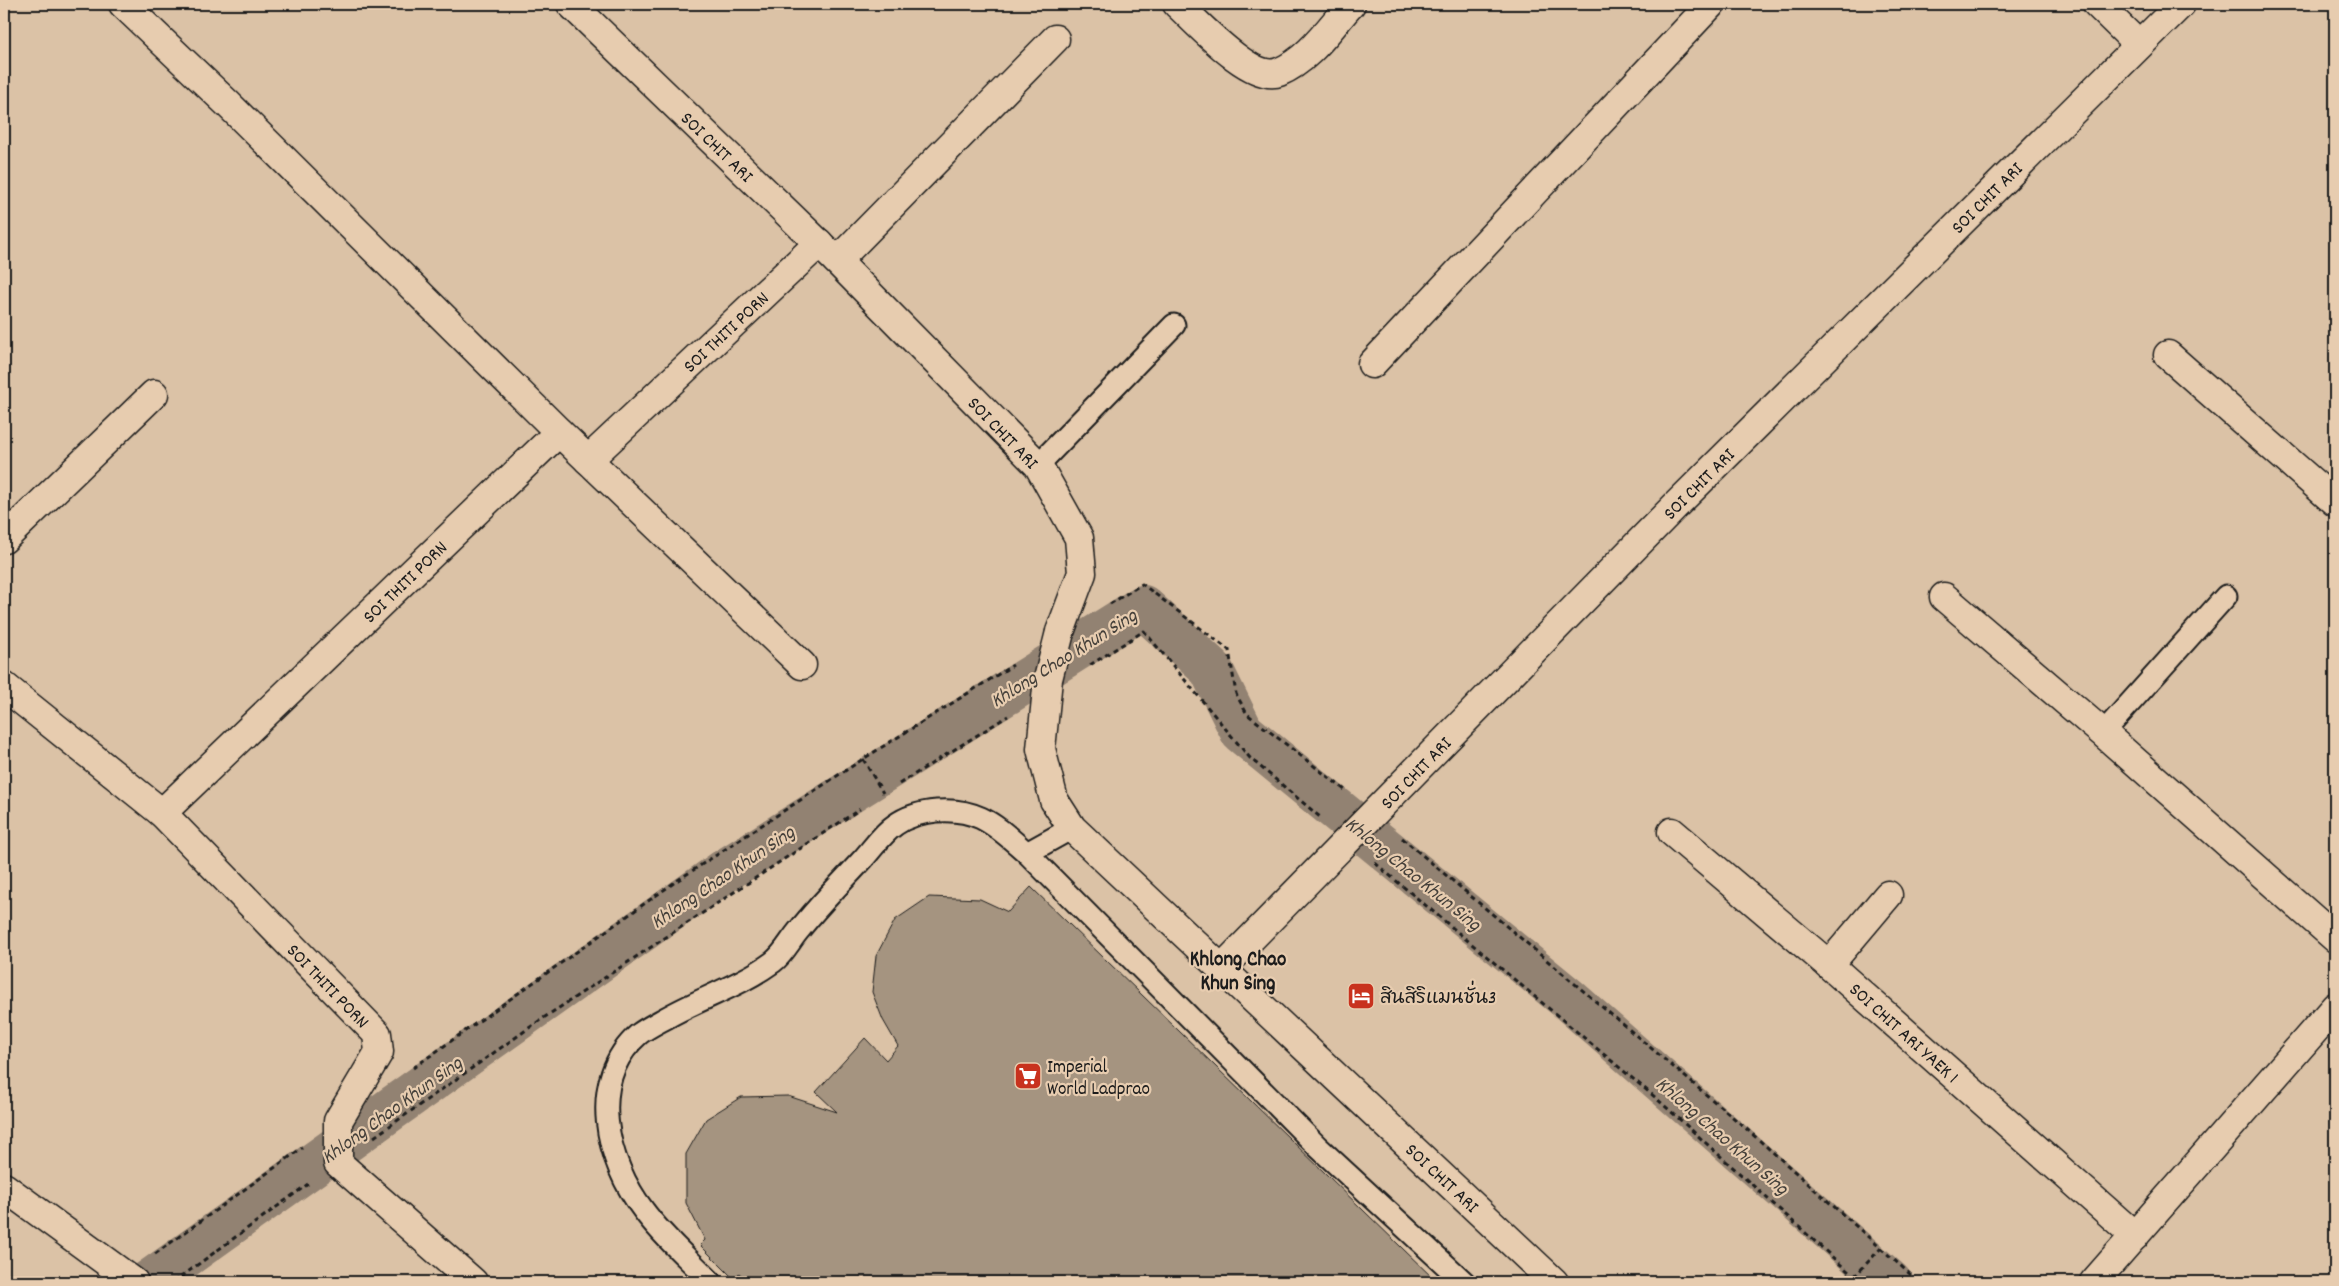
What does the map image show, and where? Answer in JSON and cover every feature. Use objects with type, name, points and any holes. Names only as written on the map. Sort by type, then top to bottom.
[{"type":"street","points":[[123,4],[228,104],[559,432],[802,665]]},
{"type":"street","name":"SOI CHIT ARI","points":[[572,4],[828,252],[1038,465],[1078,538],[1082,573],[1060,632],[1047,686],[1041,749],[1054,800],[1072,828],[1554,1282]]},
{"type":"street","points":[[1176,4],[1239,62],[1258,71],[1277,73],[1306,54],[1351,4]]},
{"type":"street","points":[[1372,364],[1711,4]]},
{"type":"street","points":[[2097,4],[2139,46]]},
{"type":"street","name":"SOI CHIT ARI","points":[[1222,968],[1675,506],[2181,4]]},
{"type":"street","name":"SOI THITI PORN","points":[[588,460],[828,252],[1055,39]]},
{"type":"street","points":[[2168,355],[2335,502]]},
{"type":"street","points":[[4,538],[154,394]]},
{"type":"street","name":"SOI THITI PORN","points":[[162,813],[559,432]]},
{"type":"street","points":[[1944,597],[2103,733],[2335,938]]},
{"type":"street","name":"SOI THITI PORN","points":[[4,686],[162,813],[377,1034],[379,1052],[338,1121],[338,1163]]},
{"type":"street","name":"SOI CHIT ARI YAEK 1","points":[[1672,832],[1830,965],[2135,1236]]},
{"type":"street","points":[[1830,965],[1888,895]]},
{"type":"street","points":[[2094,1282],[2335,1006]]},
{"type":"street","points":[[338,1163],[473,1282]]},
{"type":"street","points":[[4,1187],[130,1279]]},
{"type":"lane","points":[[1038,465],[1174,325]]},
{"type":"lane","points":[[2103,733],[2226,596]]},
{"type":"lane","points":[[711,1282],[644,1211],[621,1174],[608,1133],[606,1113],[608,1090],[613,1069],[624,1049],[640,1033],[748,978],[776,960],[800,929],[893,826],[905,819],[931,812],[964,812],[980,817],[995,826],[1027,853],[1318,1147],[1464,1282]]},
{"type":"lane","points":[[1027,853],[1072,828]]},
{"type":"path","points":[[875,799],[1047,686],[1144,630],[1250,758],[1656,1098],[1860,1282]]},
{"type":"path","points":[[863,759],[884,794]]},
{"type":"path","points":[[174,1282],[539,1021],[867,804]]},
{"type":"path","points":[[1854,1276],[1881,1248]]},
{"type":"building","name":"Imperial World Ladprao","points":[[1031,887],[1437,1282],[749,1282],[739,1273],[734,1279],[700,1245],[705,1240],[686,1203],[686,1154],[706,1119],[741,1097],[788,1096],[837,1112],[816,1092],[865,1038],[886,1060],[898,1046],[883,1020],[872,992],[876,956],[895,920],[929,897],[980,899],[1008,912]]},
{"type":"waterway","name":"Khlong Chao Khun Sing","points":[[149,1282],[726,870],[1143,607],[1211,669],[1242,732],[1567,998],[1890,1282]]},
{"type":"place","name":"สินสิริแมนชั่น3","points":[[1361,996]]},
{"type":"place","name":"Imperial World Ladprao","points":[[1028,1076]]},
{"type":"district","name":"Khlong Chao Khun Sing","points":[[1238,970]]}]
